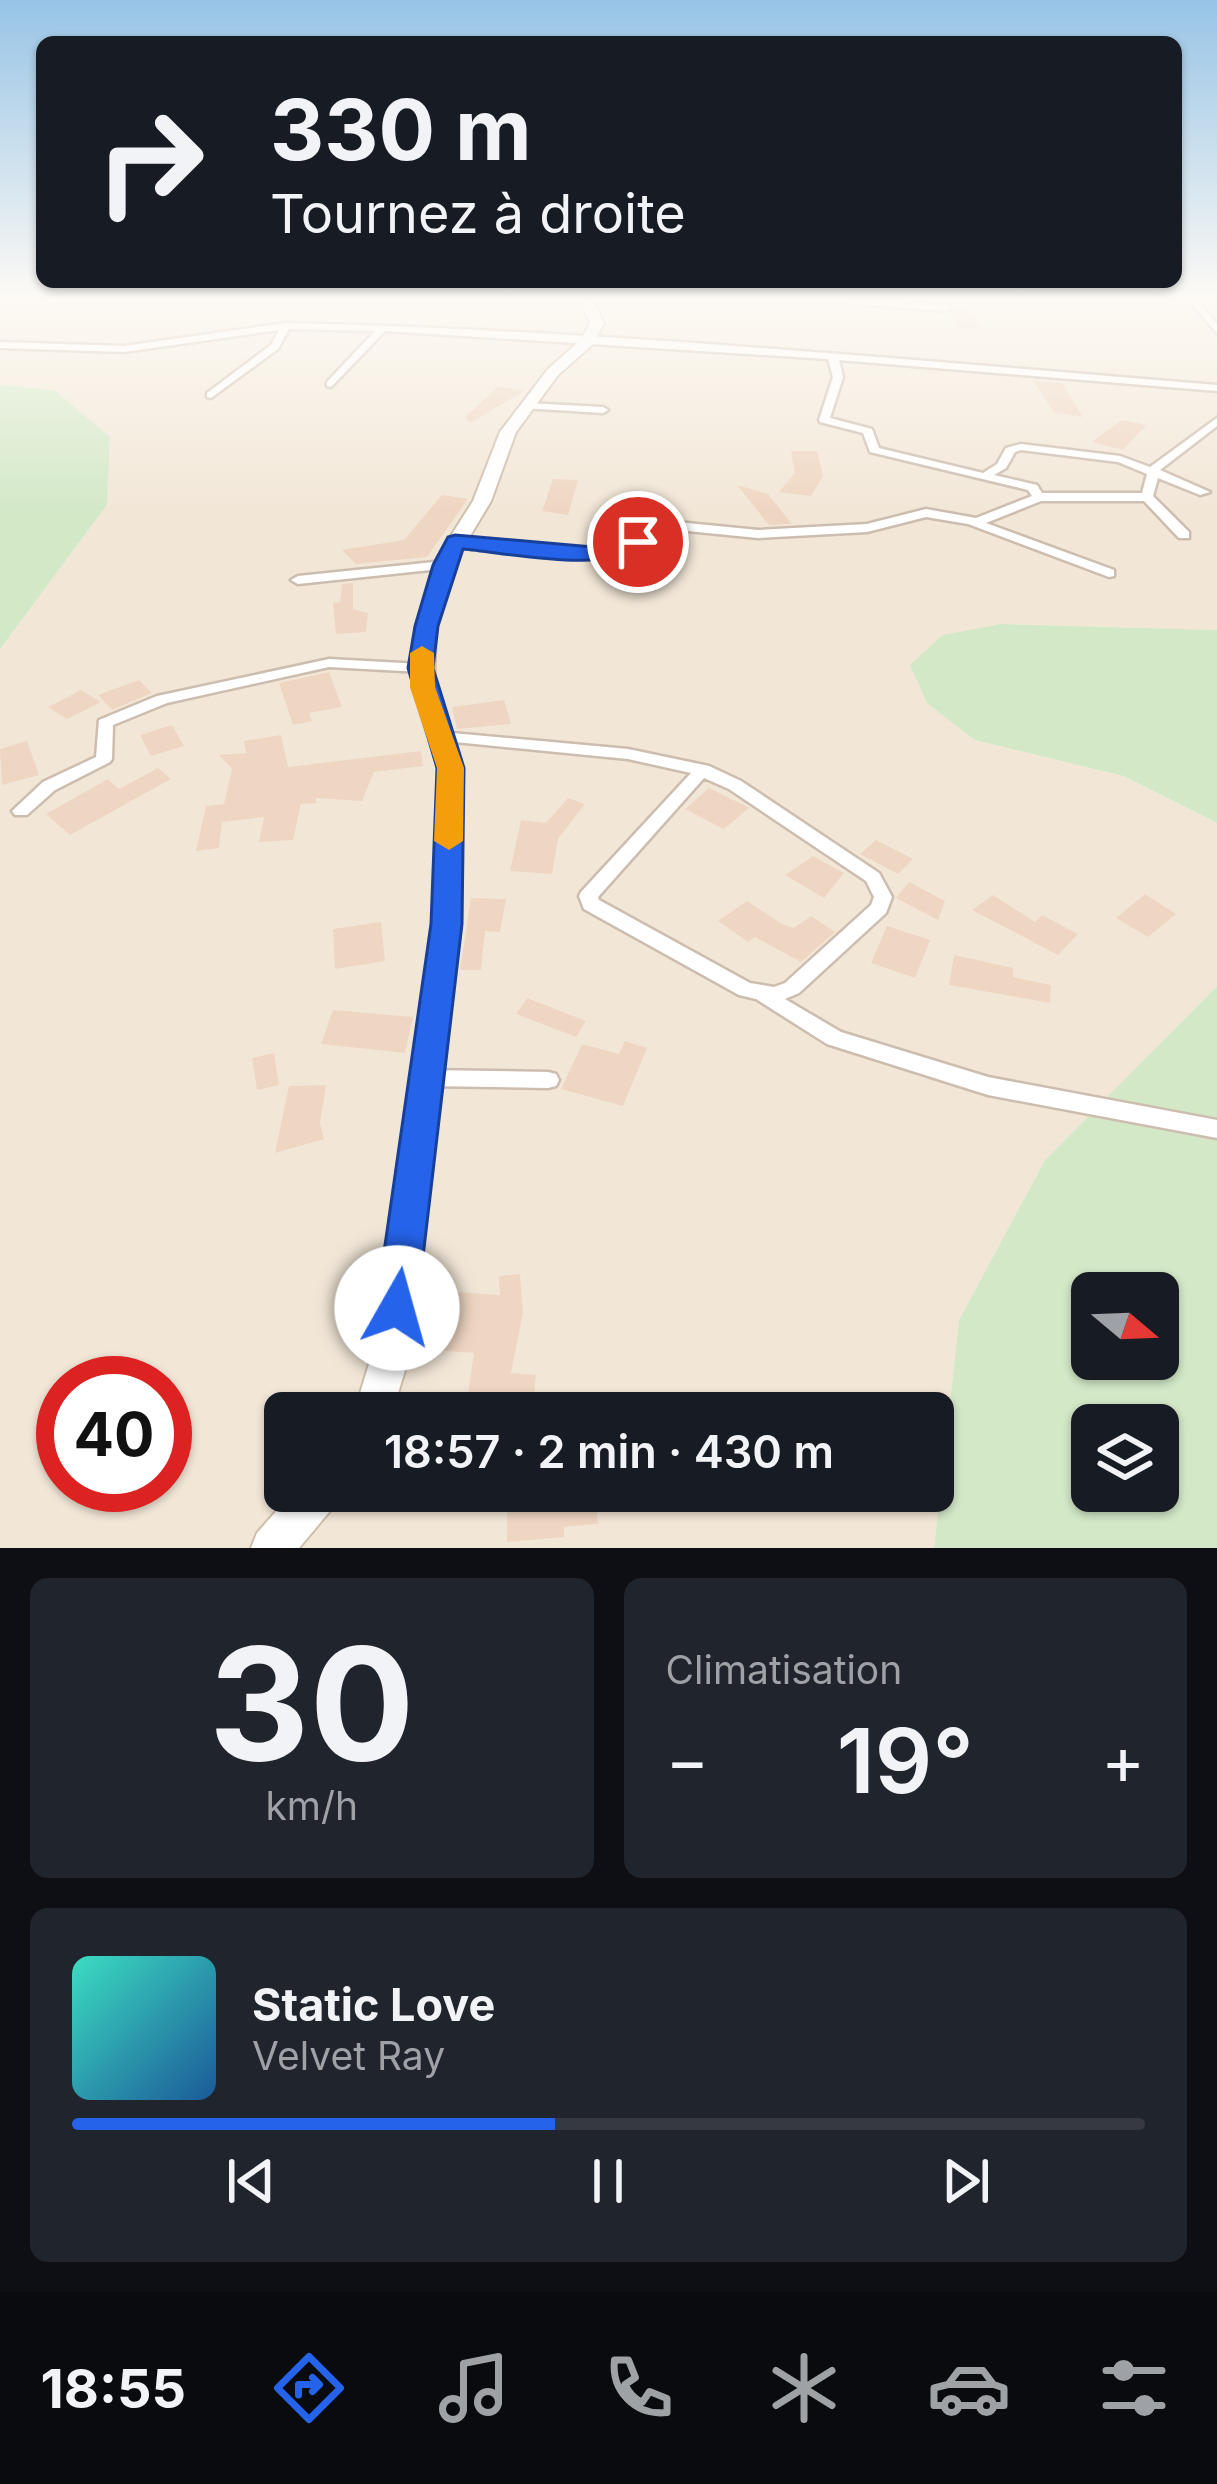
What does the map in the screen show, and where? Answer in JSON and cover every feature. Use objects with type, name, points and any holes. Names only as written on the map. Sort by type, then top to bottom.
[{"type":"street","points":[[211,395],[249,366]]},
{"type":"street","points":[[331,384],[347,366]]},
{"type":"street","points":[[379,1392],[391,1354],[447,924],[450,768],[421,668],[426,626],[450,553],[476,513],[500,447],[560,366]]},
{"type":"street","points":[[835,366],[838,377],[824,420],[868,431],[874,450],[988,474],[1034,488],[1038,497]]},
{"type":"street","points":[[949,366],[1213,385],[1217,398]]},
{"type":"street","points":[[527,406],[603,410]]},
{"type":"street","points":[[1147,497],[1154,469],[1217,421]]},
{"type":"street","points":[[988,474],[1002,466],[1010,450],[1021,447],[1120,459],[1204,492]]},
{"type":"street","points":[[973,521],[1038,497],[1147,497],[1184,535]]},
{"type":"street","points":[[298,580],[450,553],[593,554],[629,547],[658,526],[758,534],[867,528],[926,513],[973,521],[1109,573]]},
{"type":"street","points":[[21,811],[49,786],[104,759],[105,723],[146,704],[329,663],[421,668]]},
{"type":"street","points":[[441,736],[662,759],[703,770],[754,796],[873,877],[884,897],[879,908],[792,988],[763,995]]},
{"type":"street","points":[[703,770],[588,896],[591,904],[834,1038],[988,1086],[1217,1129]]},
{"type":"street","points":[[427,1078],[548,1080]]},
{"type":"street","points":[[272,1548],[303,1512]]},
{"type":"shaded area","points":[[0,366],[1217,366],[1217,630],[1001,624],[976,740],[1123,776],[1217,823],[1217,986],[1045,1160],[959,1320],[951,1392],[264,1392],[264,1512],[938,1512],[934,1548],[0,1548],[0,649],[107,505],[110,438],[54,390],[0,385]]},
{"type":"green space","points":[[0,385],[54,390],[110,437],[107,505],[0,649]]},
{"type":"green space","points":[[1001,624],[1217,630],[1217,823],[1123,776],[975,740],[927,703],[910,665],[943,635]]},
{"type":"green space","points":[[1217,986],[1217,1548],[934,1548],[938,1512],[954,1512],[951,1392],[959,1320],[1045,1160]]},
{"type":"building","points":[[1033,381],[1062,383],[1083,417],[1054,412]]},
{"type":"building","points":[[498,387],[524,391],[470,423],[465,417]]},
{"type":"building","points":[[1122,420],[1146,425],[1123,450],[1092,442]]},
{"type":"building","points":[[791,451],[817,451],[823,476],[811,496],[779,492],[795,473]]},
{"type":"building","points":[[553,479],[578,480],[568,515],[542,511]]},
{"type":"building","points":[[737,485],[768,494],[792,524],[769,525]]},
{"type":"building","points":[[442,495],[468,499],[427,557],[356,564],[342,550],[404,540]]},
{"type":"building","points":[[353,583],[353,609],[368,613],[366,632],[336,634],[333,603],[340,602],[342,584]]},
{"type":"building","points":[[329,672],[342,707],[309,713],[312,721],[293,725],[279,683]]},
{"type":"building","points":[[139,680],[152,693],[112,710],[98,695]]},
{"type":"building","points":[[81,690],[101,702],[67,719],[48,707]]},
{"type":"building","points":[[504,700],[511,724],[457,729],[452,707]]},
{"type":"building","points":[[172,725],[184,746],[151,756],[140,735]]},
{"type":"building","points":[[281,735],[288,767],[421,751],[423,766],[374,772],[362,801],[316,798],[316,803],[301,804],[293,840],[259,842],[264,817],[222,822],[219,848],[196,851],[206,806],[224,804],[232,769],[219,755],[246,753],[244,741]]},
{"type":"building","points":[[27,741],[39,775],[2,785],[0,749]]},
{"type":"building","points":[[158,768],[171,779],[70,835],[46,814],[108,779],[119,789]]},
{"type":"building","points":[[709,788],[749,808],[724,829],[685,809]]},
{"type":"building","points":[[568,798],[585,804],[558,839],[552,874],[510,871],[521,820],[546,823]]},
{"type":"building","points":[[876,840],[913,859],[898,874],[860,854]]},
{"type":"building","points":[[813,856],[844,873],[824,898],[785,875]]},
{"type":"building","points":[[909,882],[945,901],[938,920],[896,898]]},
{"type":"building","points":[[1145,894],[1176,914],[1148,937],[1116,918]]},
{"type":"building","points":[[993,895],[1035,922],[1042,915],[1078,934],[1058,955],[972,910]]},
{"type":"building","points":[[471,898],[506,899],[500,932],[485,931],[481,970],[460,970]]},
{"type":"building","points":[[747,901],[782,924],[794,928],[811,916],[835,932],[801,962],[755,937],[748,942],[718,921]]},
{"type":"building","points":[[381,922],[385,961],[335,969],[333,929]]},
{"type":"building","points":[[887,926],[930,940],[915,978],[871,963]]},
{"type":"building","points":[[954,955],[1013,968],[1013,977],[1051,985],[1050,1003],[949,985]]},
{"type":"building","points":[[527,998],[586,1021],[576,1037],[516,1014]]},
{"type":"building","points":[[333,1010],[413,1017],[405,1053],[321,1044]]},
{"type":"building","points":[[625,1041],[647,1048],[623,1106],[561,1089],[582,1044],[619,1054]]},
{"type":"building","points":[[274,1053],[279,1085],[257,1090],[252,1058]]},
{"type":"building","points":[[326,1085],[320,1123],[324,1139],[275,1153],[289,1086]]},
{"type":"building","points":[[520,1274],[523,1313],[511,1373],[536,1375],[534,1392],[468,1392],[474,1353],[418,1349],[430,1290],[500,1295],[499,1276]]},
{"type":"building","points":[[507,1512],[597,1512],[598,1524],[564,1527],[564,1537],[507,1542]]},
{"type":"slow traffic","points":[[422,653],[423,687],[450,768],[449,841]]},
{"type":"route","points":[[397,1308],[447,924],[450,768],[421,668],[426,626],[444,565],[455,542],[557,554],[620,551],[638,542]]}]
